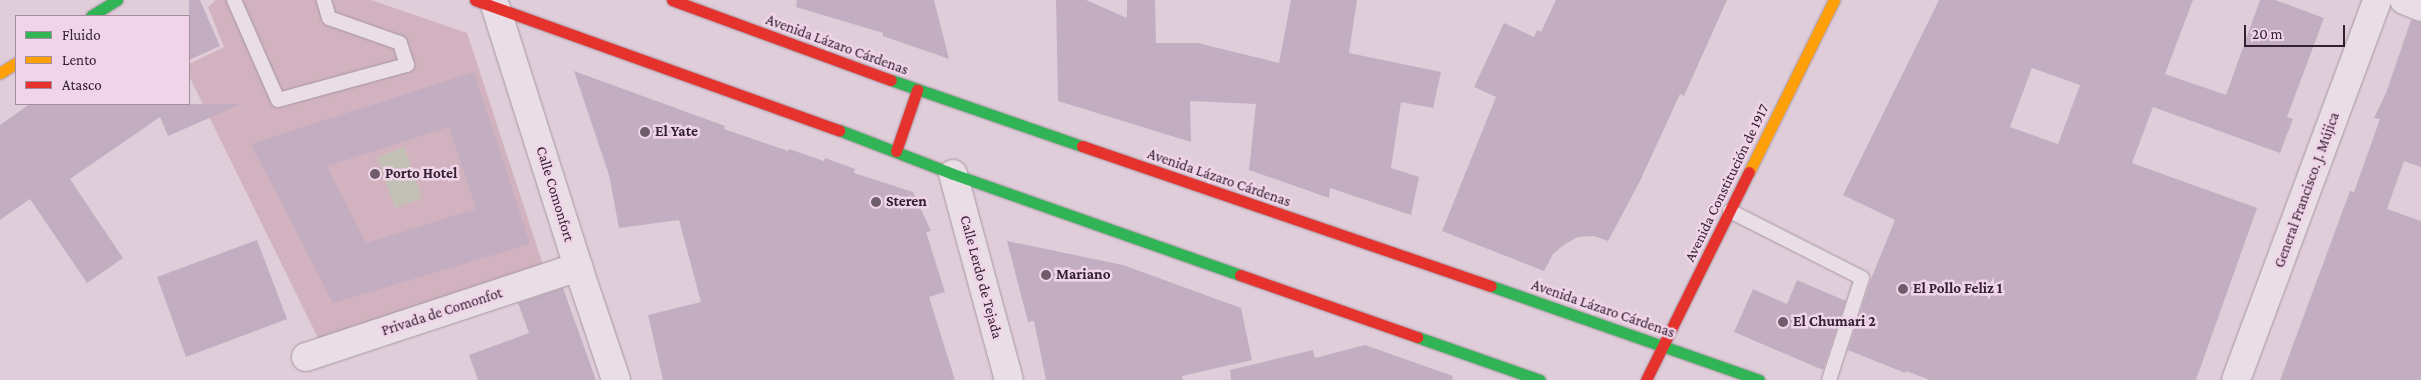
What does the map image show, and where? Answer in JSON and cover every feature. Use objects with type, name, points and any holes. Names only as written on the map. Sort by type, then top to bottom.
[{"type":"main road","points":[[92,15],[103,4],[117,0]]},
{"type":"main road","name":"Avenida Lázaro Cárdenas","points":[[672,0],[917,90],[1663,345],[1759,380]]},
{"type":"main road","name":"Avenida Constitución de 1917","points":[[1646,380],[1834,0]]},
{"type":"main road","points":[[486,4],[896,150],[953,174],[1540,380]]},
{"type":"main road","points":[[0,73],[15,64]]},
{"type":"main road","points":[[896,150],[917,90]]},
{"type":"street","name":"General Francisco. J. Mújica","points":[[2236,380],[2377,0]]},
{"type":"street","points":[[2404,0],[2421,6]]},
{"type":"street","name":"Calle Comonfort","points":[[486,4],[616,380]]},
{"type":"street","name":"Calle Lerdo de Tejada","points":[[953,174],[1009,380]]},
{"type":"street","name":"Privada de Comonfot","points":[[306,357],[578,267]]},
{"type":"lane","points":[[234,0],[278,100],[407,65],[400,43],[329,18],[324,0]]},
{"type":"lane","points":[[1730,211],[1862,278],[1829,380]]},
{"type":"shaded area","name":"Porto Hotel","points":[[216,0],[371,0],[467,33],[545,271],[320,342],[190,78],[190,64],[224,47],[208,7]]},
{"type":"shaded area","points":[[404,147],[422,198],[395,208],[377,157]]},
{"type":"building","points":[[189,0],[200,0],[220,46],[190,60],[190,15]]},
{"type":"building","points":[[797,0],[934,0],[949,59],[883,36],[883,33],[796,7]]},
{"type":"building","points":[[1056,0],[1086,0],[1127,18],[1127,0],[1155,0],[1156,43],[1198,43],[1279,63],[1291,0],[1357,0],[1349,53],[1441,72],[1433,108],[1401,102],[1391,168],[1419,177],[1411,215],[1330,188],[1329,198],[1249,170],[1256,104],[1190,101],[1191,142],[1058,101]]},
{"type":"building","points":[[1556,0],[1727,0],[1684,96],[1680,94],[1640,181],[1608,241],[1594,236],[1578,237],[1565,244],[1553,254],[1544,271],[1442,231],[1496,97],[1474,87],[1504,23],[1534,37],[1537,30],[1541,32]]},
{"type":"building","points":[[1939,0],[2193,0],[2165,74],[2226,95],[2260,0],[2275,0],[2324,18],[2287,117],[2293,119],[2280,153],[2153,107],[2132,163],[2257,208],[2196,380],[1930,380],[1906,371],[1905,373],[1848,350],[1871,279],[1895,220],[1843,195]],"holes":[[[2032,68],[2080,85],[2058,144],[2010,127]]]},
{"type":"building","points":[[2411,20],[2421,22],[2421,167],[2404,161],[2387,209],[2421,221],[2421,380],[2280,380],[2350,191],[2354,192],[2380,119],[2374,118],[2386,93]]},
{"type":"building","points":[[574,71],[725,126],[724,129],[788,151],[789,149],[824,161],[825,158],[855,169],[854,173],[913,192],[931,231],[926,232],[945,292],[929,297],[955,380],[663,380],[648,315],[701,302],[679,220],[619,228],[609,175]]},
{"type":"building","points":[[474,72],[530,244],[333,303],[251,144]],"holes":[[[449,127],[476,209],[366,243],[327,166]]]},
{"type":"building","points":[[241,104],[168,136],[160,117],[70,179],[123,258],[87,283],[30,199],[0,220],[0,125],[29,105]]},
{"type":"building","points":[[257,240],[287,319],[186,357],[157,277]]},
{"type":"building","points":[[1007,241],[1123,265],[1241,308],[1252,360],[1182,376],[1183,380],[1046,380],[1034,321],[1028,322]]},
{"type":"building","name":"El Chumari 2","points":[[1797,280],[1846,301],[1823,370],[1734,332],[1753,289],[1787,304]]},
{"type":"building","points":[[563,288],[596,380],[478,380],[469,355],[529,333],[518,303]]},
{"type":"building","points":[[1365,345],[1453,376],[1452,380],[1231,380],[1230,370],[1313,350],[1315,358]]},
{"type":"traffic: fast","points":[[93,15],[117,0]]},
{"type":"traffic: fast","points":[[891,80],[1082,146]]},
{"type":"traffic: fast","points":[[839,130],[953,174],[1240,275]]},
{"type":"traffic: fast","points":[[1491,286],[1759,380]]},
{"type":"traffic: fast","points":[[1417,337],[1540,380]]},
{"type":"traffic: slow","points":[[1749,172],[1834,0]]},
{"type":"traffic: slow","points":[[0,73],[15,64]]},
{"type":"traffic: jam","points":[[475,0],[839,130]]},
{"type":"traffic: jam","points":[[672,0],[891,80]]},
{"type":"traffic: jam","points":[[896,151],[917,90]]},
{"type":"traffic: jam","points":[[1082,146],[1491,286]]},
{"type":"traffic: jam","points":[[1646,380],[1749,172]]},
{"type":"traffic: jam","points":[[1240,275],[1417,337]]},
{"type":"place","name":"El Yate","points":[[645,132]]},
{"type":"place","name":"Porto Hotel","points":[[375,174]]},
{"type":"place","name":"Steren","points":[[876,202]]},
{"type":"place","name":"Mariano","points":[[1046,275]]},
{"type":"place","name":"El Pollo Feliz 1","points":[[1903,289]]},
{"type":"place","name":"El Chumari 2","points":[[1783,322]]}]
